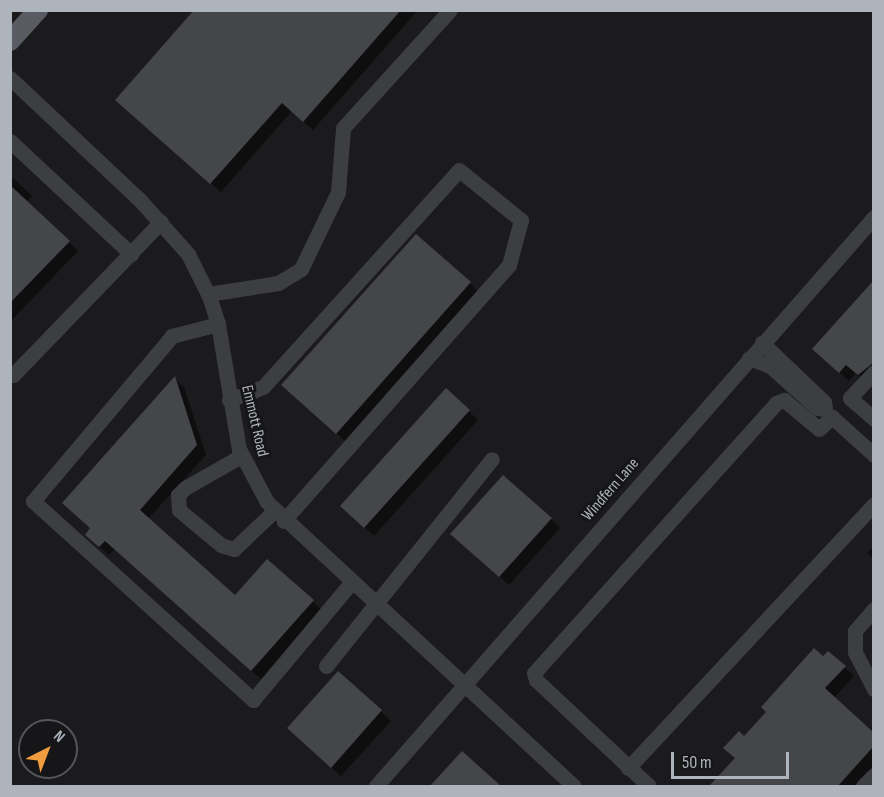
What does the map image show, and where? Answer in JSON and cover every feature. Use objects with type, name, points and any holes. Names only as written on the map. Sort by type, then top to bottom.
[{"type":"main road","points":[[10,41],[38,10]]},
{"type":"street","points":[[208,294],[278,283],[301,269],[338,192],[343,128],[450,10]]},
{"type":"street","name":"Emmott Road","points":[[10,78],[160,222],[188,254],[208,294],[218,324],[229,400],[242,456],[255,486],[278,516],[375,602],[573,786]]},
{"type":"street","points":[[10,141],[131,254]]},
{"type":"street","points":[[229,400],[263,387],[459,170],[521,220],[509,265],[278,516],[234,549],[221,545],[179,510],[177,502],[185,488],[242,456]]},
{"type":"street","name":"Windfern Lane","points":[[376,786],[873,217]]},
{"type":"street","points":[[13,375],[160,222]]},
{"type":"street","points":[[218,324],[172,336],[33,501],[254,700],[351,583]]},
{"type":"street","points":[[649,786],[536,680],[534,673],[776,403],[784,400],[819,429],[828,413],[824,402],[762,343]]},
{"type":"street","points":[[749,358],[771,366],[817,408],[828,413],[873,455]]},
{"type":"street","points":[[873,372],[850,398],[873,419]]},
{"type":"street","points":[[326,666],[375,602],[492,459]]},
{"type":"street","points":[[628,768],[873,504]]},
{"type":"street","points":[[873,609],[855,631],[855,652],[873,689]]},
{"type":"street","points":[[863,786],[873,774]]},
{"type":"building","points":[[194,10],[401,10],[303,122],[282,103],[210,184],[115,100]]},
{"type":"building","points":[[10,185],[70,241],[10,303]]},
{"type":"building","points":[[416,234],[471,282],[336,434],[281,385]]},
{"type":"building","points":[[873,281],[873,363],[858,375],[846,365],[839,373],[812,349]]},
{"type":"building","points":[[175,376],[197,445],[140,510],[235,595],[267,559],[314,600],[251,671],[105,541],[99,547],[85,535],[90,528],[62,503]]},
{"type":"building","points":[[446,388],[470,410],[364,528],[340,506]]},
{"type":"building","points":[[503,475],[552,518],[499,577],[450,534]]},
{"type":"building","points":[[814,648],[823,656],[828,651],[846,666],[825,688],[873,732],[873,747],[838,786],[709,786],[735,758],[723,748],[739,731],[744,736],[766,712],[761,707]]},
{"type":"building","points":[[338,671],[382,710],[331,768],[287,728]]},
{"type":"building","points":[[462,751],[501,786],[430,786]]}]
